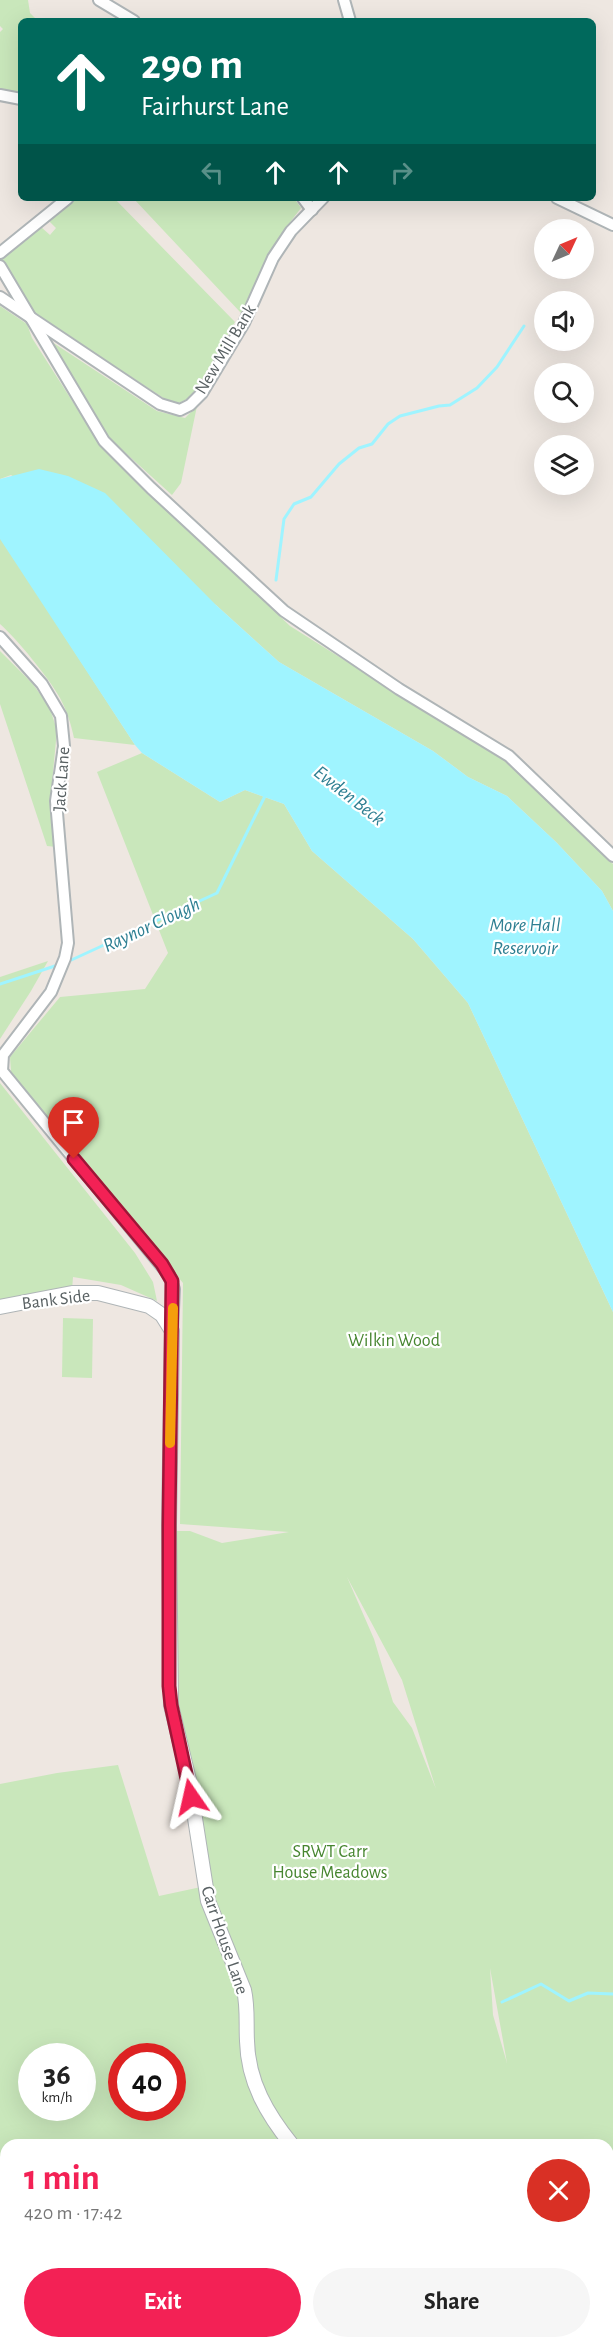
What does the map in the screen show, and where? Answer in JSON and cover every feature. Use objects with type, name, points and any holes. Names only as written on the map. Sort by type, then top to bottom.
[{"type":"street","points":[[99,0],[129,18]]},
{"type":"street","points":[[344,0],[349,18]]},
{"type":"street","points":[[0,95],[18,98]]},
{"type":"street","points":[[0,253],[64,201]]},
{"type":"street","points":[[305,201],[312,210]]},
{"type":"street","name":"New Mill Bank","points":[[0,297],[160,404],[180,410],[190,405],[202,393],[244,323],[273,258],[291,231],[321,201]]},
{"type":"street","points":[[563,201],[613,225]]},
{"type":"street","points":[[0,266],[104,441],[152,488],[284,611],[399,689],[509,756],[613,856]]},
{"type":"street","name":"Jack Lane","points":[[0,637],[42,684],[61,716],[64,746],[56,801],[68,943],[65,958],[51,992],[3,1055],[2,1071],[169,1275],[174,1289],[172,1330]]},
{"type":"street","name":"Bank Side","points":[[0,1307],[72,1293],[98,1293],[149,1305],[162,1315],[172,1330]]},
{"type":"street","name":"Carr House Lane","points":[[172,1330],[169,1525],[171,1705],[189,1780],[208,1901],[244,1990],[247,2004],[250,2071],[266,2108],[287,2139]]},
{"type":"green space","points":[[0,0],[28,0],[30,13],[35,18],[18,18],[18,93],[0,90],[0,32],[3,29],[0,26]]},
{"type":"green space","points":[[74,201],[117,201],[235,322],[196,390],[187,399],[179,403],[165,399],[35,314],[1,259],[41,227],[50,235],[56,228],[49,221]]},
{"type":"green space","points":[[136,201],[296,201],[301,208],[275,246],[241,313]]},
{"type":"green space","points":[[0,306],[27,324],[32,338],[99,443],[290,626],[505,761],[613,864],[613,911],[602,891],[556,842],[507,796],[468,777],[433,751],[279,662],[216,605],[11,475],[0,479]]},
{"type":"green space","points":[[52,342],[157,411],[185,418],[197,406],[181,483],[172,495],[109,438]]},
{"type":"green space","points":[[0,537],[135,745],[74,738],[67,713],[55,690],[32,659],[0,624]]},
{"type":"green space","points":[[0,651],[32,683],[49,706],[57,730],[50,804],[57,847],[47,846],[0,704]]},
{"type":"green space","name":"Wilkin Wood","points":[[142,753],[220,802],[245,790],[284,804],[312,851],[413,939],[468,1003],[613,1312],[613,2139],[292,2139],[260,2092],[249,2023],[209,1895],[174,1689],[174,1554],[177,1531],[190,1531],[222,1543],[289,1532],[180,1524],[183,1283],[11,1072],[10,1057],[60,997],[145,989],[168,953],[97,772]],"holes":[[[347,1577],[402,1680],[436,1789],[412,1728],[393,1702],[374,1639]],[[490,1968],[507,2063],[493,2015]]]},
{"type":"green space","points":[[48,961],[31,991],[0,1039],[0,977]]},
{"type":"green space","points":[[0,1083],[135,1253],[153,1282],[157,1301],[121,1285],[73,1277],[72,1290],[0,1301]]},
{"type":"green space","points":[[63,1318],[93,1319],[92,1378],[62,1377]]},
{"type":"green space","points":[[118,1765],[159,1896],[201,1887],[237,1985],[254,2093],[260,2110],[279,2139],[0,2139],[0,1784]]},
{"type":"water","name":"More Hall Reservoir","points":[[39,469],[68,476],[105,493],[216,605],[279,662],[433,751],[468,777],[507,796],[556,842],[602,891],[613,911],[613,1312],[468,1003],[413,939],[312,851],[284,804],[245,790],[220,802],[142,753],[135,745],[0,539],[0,479]]},
{"type":"waterway","points":[[276,580],[284,519],[294,504],[311,497],[339,464],[359,448],[372,444],[388,424],[400,416],[450,405],[477,388],[497,367],[524,326]]},
{"type":"waterway","name":"Raynor Clough","points":[[67,962],[217,893],[266,794]]},
{"type":"waterway","name":"Raynor Clough","points":[[0,984],[58,965]]},
{"type":"waterway","points":[[502,2002],[541,1984],[569,2001],[588,1993],[613,1994]]},
{"type":"slow traffic","points":[[170,1443],[173,1308]]},
{"type":"route","points":[[74,1159],[162,1264],[174,1289],[169,1525],[169,1686],[191,1797]]},
{"type":"water label","name":"Ewden Beck","points":[[350,795]]},
{"type":"park label","name":"SRWT Carr House Meadows","points":[[330,1861]]}]
